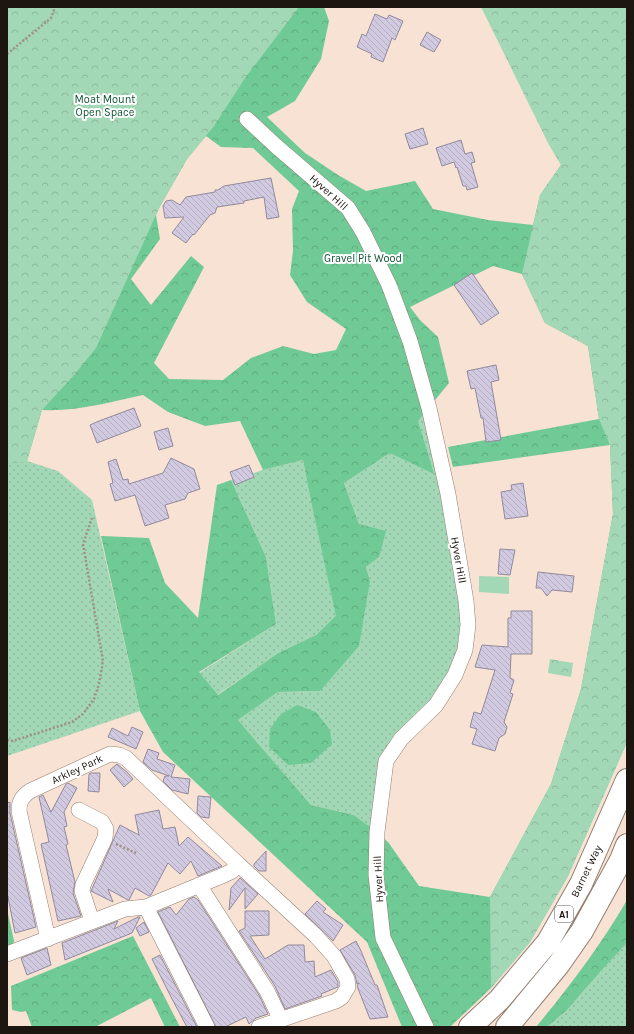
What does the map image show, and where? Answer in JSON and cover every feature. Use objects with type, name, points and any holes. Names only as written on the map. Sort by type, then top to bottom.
[{"type":"highway","name":"Barnet Way","points":[[470,1027],[499,1000],[548,942],[581,884],[627,780]]},
{"type":"highway","name":"A1","points":[[508,1027],[559,964],[582,931],[621,860],[627,845]]},
{"type":"street","name":"Hyver Hill","points":[[247,119],[348,208],[363,232],[389,285],[410,342],[429,408],[448,494],[466,602],[468,625],[465,650],[455,675],[436,705],[401,739],[386,761],[376,832],[376,875],[383,938],[426,1027]]},
{"type":"street","name":"Arkley Park","points":[[48,939],[19,812],[19,803],[23,796],[30,791],[110,754],[119,755],[126,758],[327,947],[347,979],[348,987],[345,993],[336,1001],[259,1027]]},
{"type":"street","points":[[79,810],[102,822],[106,829],[105,838],[83,885],[82,891],[92,921]]},
{"type":"street","points":[[7,954],[125,908],[146,907],[224,875],[238,864]]},
{"type":"street","points":[[199,885],[266,991],[280,1020]]},
{"type":"street","points":[[146,907],[207,1027]]},
{"type":"path","points":[[7,54],[51,18],[55,7]]},
{"type":"path","points":[[7,740],[13,740],[72,722],[83,714],[94,699],[99,684],[103,661],[83,544],[92,518]]},
{"type":"path","points":[[105,838],[136,853]]},
{"type":"green space","name":"Moat Mount Open Space","points":[[7,7],[299,7],[245,78],[214,126],[187,159],[159,208],[96,348],[75,374],[42,410],[27,461],[7,464]]},
{"type":"green space","name":"Gravel Pit Wood","points":[[277,7],[324,7],[329,21],[321,59],[295,101],[267,117],[305,153],[338,175],[366,191],[415,181],[433,209],[488,220],[533,225],[540,195],[561,165],[627,395],[627,742],[568,876],[530,942],[491,988],[450,1027],[402,1027],[367,942],[163,752],[140,711],[101,536],[149,538],[165,583],[198,618],[217,485],[231,480],[266,557],[276,624],[199,672],[218,695],[278,653],[316,635],[336,616],[303,460],[263,470],[240,421],[205,426],[168,412],[143,395],[80,408],[42,410],[27,461],[7,464],[7,359]],"holes":[[[206,136],[221,147],[253,148],[299,191],[292,209],[293,251],[290,275],[307,302],[346,329],[336,350],[314,354],[283,346],[251,358],[223,380],[169,379],[154,363],[204,267],[191,256],[151,305],[131,279],[160,239],[156,215],[159,208],[187,159]],[[493,266],[522,274],[545,323],[588,346],[599,419],[448,447],[453,467],[610,445],[613,514],[581,689],[551,784],[490,897],[419,886],[388,842],[377,832],[354,815],[311,805],[238,720],[278,692],[320,691],[359,646],[370,581],[366,567],[379,557],[386,531],[359,524],[344,483],[390,453],[434,474],[418,421],[449,383],[438,337],[420,320],[410,307]]]},
{"type":"green space","points":[[481,7],[627,7],[627,742],[568,876],[530,942],[491,988],[490,897],[551,784],[581,689],[613,514],[610,445],[599,419],[588,346],[545,323],[522,274],[540,195],[561,165],[549,145]]},
{"type":"green space","points":[[429,408],[466,601],[455,675],[386,761],[377,832],[354,815],[311,805],[238,720],[278,692],[320,691],[370,581],[366,567],[379,557],[359,524],[344,483],[390,453]]},
{"type":"green space","points":[[303,460],[337,616],[316,635],[278,653],[217,695],[199,673],[276,624],[266,557],[231,480]]},
{"type":"green space","points":[[27,461],[58,471],[92,500],[140,711],[7,756],[7,464]]},
{"type":"green space","points":[[479,576],[509,577],[509,594],[479,592]]},
{"type":"green space","points":[[550,659],[573,663],[571,677],[548,673]]},
{"type":"green space","points":[[297,705],[316,712],[330,730],[332,744],[311,763],[288,765],[269,747],[270,729],[281,714]]},
{"type":"green space","points":[[627,900],[627,943],[567,1010],[547,1027],[536,1027],[584,965]]},
{"type":"green space","points":[[7,909],[14,941],[12,948],[7,948]]},
{"type":"green space","points":[[133,936],[180,1027],[165,1027],[151,998],[95,1027],[32,1027],[26,1011],[21,1012],[12,1010],[11,986]]},
{"type":"green space","points":[[627,943],[627,1027],[547,1027],[567,1010]]},
{"type":"building","points":[[375,14],[387,19],[389,15],[403,21],[395,40],[392,38],[383,62],[371,57],[372,54],[357,47],[362,34],[366,36]]},
{"type":"building","points":[[427,32],[441,40],[434,52],[420,45]]},
{"type":"building","points":[[423,128],[428,144],[410,149],[405,134]]},
{"type":"building","points":[[461,140],[465,154],[472,152],[475,162],[471,163],[478,187],[467,190],[466,186],[463,186],[454,162],[442,166],[436,148]]},
{"type":"building","points":[[271,178],[279,217],[267,219],[264,197],[244,201],[244,203],[217,207],[215,213],[210,215],[186,243],[172,233],[184,217],[165,218],[163,206],[166,201],[172,200],[180,205],[186,197],[215,192],[215,190],[218,190],[224,186]]},
{"type":"building","points":[[472,273],[499,313],[481,325],[454,285]]},
{"type":"building","points":[[496,365],[499,380],[491,382],[501,440],[486,442],[483,418],[481,418],[475,388],[471,389],[467,371]]},
{"type":"building","points":[[134,408],[141,426],[97,443],[90,425]]},
{"type":"building","points":[[168,428],[173,446],[159,450],[154,432]]},
{"type":"building","points":[[171,458],[194,469],[200,489],[188,493],[185,499],[165,505],[169,518],[145,526],[135,495],[115,501],[110,484],[113,483],[108,462],[116,459],[123,480],[128,479],[129,484],[163,473]]},
{"type":"building","points":[[249,465],[254,477],[235,485],[230,472]]},
{"type":"building","points":[[523,483],[528,516],[505,519],[501,492],[512,490],[511,485]]},
{"type":"building","points":[[500,549],[515,550],[510,575],[498,574]]},
{"type":"building","points":[[538,572],[574,576],[572,592],[552,590],[547,596],[541,588],[536,588]]},
{"type":"building","points":[[511,611],[532,611],[532,654],[511,654],[510,678],[514,680],[510,693],[513,694],[504,722],[507,727],[505,734],[499,738],[495,751],[472,744],[477,729],[470,727],[474,712],[481,714],[495,670],[475,667],[482,645],[508,647],[508,618],[511,618]]},
{"type":"building","points":[[132,727],[143,732],[136,749],[108,737],[112,728],[128,736]]},
{"type":"building","points":[[148,749],[159,753],[157,759],[175,765],[171,777],[190,779],[188,794],[172,790],[163,781],[165,776],[169,776],[152,770],[143,762]]},
{"type":"building","points":[[117,764],[133,779],[124,787],[110,770]]},
{"type":"building","points":[[100,773],[99,792],[88,791],[89,774]]},
{"type":"building","points":[[68,783],[77,788],[64,812],[67,826],[64,827],[68,844],[66,845],[75,882],[73,893],[81,916],[58,921],[41,844],[49,842],[39,797],[43,795],[51,812],[66,784]]},
{"type":"building","points":[[198,796],[211,797],[209,818],[201,817],[197,813]]},
{"type":"building","points":[[10,802],[10,813],[36,927],[15,933],[7,892],[7,803]]},
{"type":"building","points":[[159,810],[163,829],[175,827],[179,846],[188,837],[222,866],[198,876],[191,861],[180,874],[168,863],[151,895],[149,896],[135,888],[129,900],[108,889],[113,902],[91,891],[120,825],[139,835],[135,815]]},
{"type":"building","points":[[266,851],[266,871],[259,871],[254,864]]},
{"type":"building","points":[[240,878],[258,894],[245,909],[245,888],[229,910],[231,888]]},
{"type":"building","points":[[194,897],[198,900],[259,995],[268,1014],[256,1018],[249,1024],[246,1017],[225,1027],[216,1027],[158,912],[170,907],[176,915],[189,899]]},
{"type":"building","points":[[317,901],[326,909],[323,912],[343,925],[333,941],[305,914]]},
{"type":"building","points":[[245,911],[269,911],[269,935],[250,936],[265,959],[288,945],[304,945],[305,962],[314,961],[315,977],[331,970],[338,982],[338,987],[321,994],[322,996],[285,1009],[275,986],[239,931],[245,928]]},
{"type":"building","points":[[140,917],[132,933],[65,960],[62,943],[118,921],[114,929]]},
{"type":"building","points":[[144,922],[149,932],[140,936],[136,928]]},
{"type":"building","points":[[356,941],[375,985],[377,985],[388,1017],[370,1019],[357,986],[359,983],[357,984],[355,975],[340,950]]},
{"type":"building","points":[[47,948],[51,965],[27,975],[21,958]]},
{"type":"building","points":[[160,955],[197,1027],[187,1027],[171,997],[152,959]]}]
